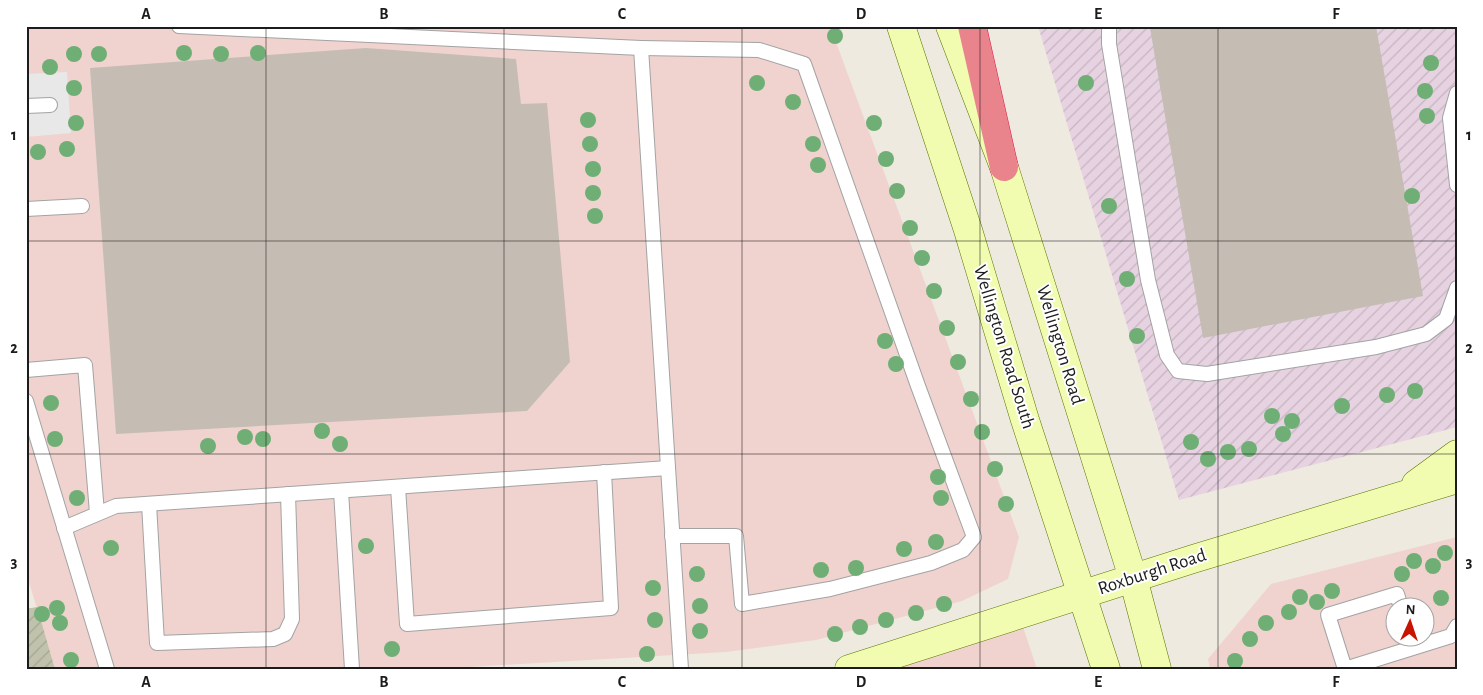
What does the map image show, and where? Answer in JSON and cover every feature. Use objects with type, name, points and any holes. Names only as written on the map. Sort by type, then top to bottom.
[{"type":"highway","points":[[972,26],[1004,167]]},
{"type":"main road","name":"Wellington Road South","points":[[901,26],[968,230],[1025,420],[1106,669]]},
{"type":"main road","name":"Wellington Road","points":[[950,26],[1004,167],[1133,578],[1157,669]]},
{"type":"main road","points":[[1401,495],[1457,454]]},
{"type":"main road","name":"Roxburgh Road","points":[[849,669],[1133,578],[1457,479]]},
{"type":"lane","points":[[179,26],[641,48],[759,50],[804,64],[918,386],[974,537],[963,550],[931,563],[830,589],[742,604],[736,536],[672,536]]},
{"type":"lane","points":[[1109,26],[1109,44],[1148,280],[1167,355],[1178,370],[1207,374],[1376,346],[1426,334],[1446,320],[1457,288]]},
{"type":"lane","points":[[641,48],[681,669]]},
{"type":"lane","points":[[1457,93],[1450,118],[1457,185]]},
{"type":"lane","points":[[26,106],[50,105]]},
{"type":"lane","points":[[26,210],[82,206]]},
{"type":"lane","points":[[26,370],[85,364],[97,513]]},
{"type":"lane","points":[[26,401],[107,669]]},
{"type":"lane","points":[[64,528],[116,506],[668,468]]},
{"type":"lane","points":[[398,487],[407,624],[611,608],[604,472]]},
{"type":"lane","points":[[341,490],[352,669]]},
{"type":"lane","points":[[149,504],[157,643],[274,640],[286,634],[292,620],[288,494]]},
{"type":"lane","points":[[1397,648],[1345,669],[1328,614],[1397,594],[1398,598]]},
{"type":"lane","points":[[1436,638],[1451,636],[1457,626]]},
{"type":"shaded area","points":[[26,26],[830,26],[1019,537],[1008,579],[962,601],[816,640],[726,652],[435,669],[55,669],[26,572]]},
{"type":"shaded area","points":[[1038,26],[1457,26],[1457,427],[1179,500]]},
{"type":"shaded area","points":[[67,72],[71,133],[26,137],[26,74]]},
{"type":"shaded area","points":[[1457,537],[1457,669],[1210,669],[1208,659],[1271,584]]},
{"type":"shaded area","points":[[37,607],[55,669],[26,669],[26,609]]},
{"type":"shaded area","points":[[1019,615],[1037,669],[849,669]]},
{"type":"building","points":[[1160,26],[1376,26],[1423,296],[1203,338],[1150,28]]},
{"type":"building","points":[[366,48],[516,59],[521,104],[547,103],[570,362],[527,411],[116,434],[90,68]]}]
